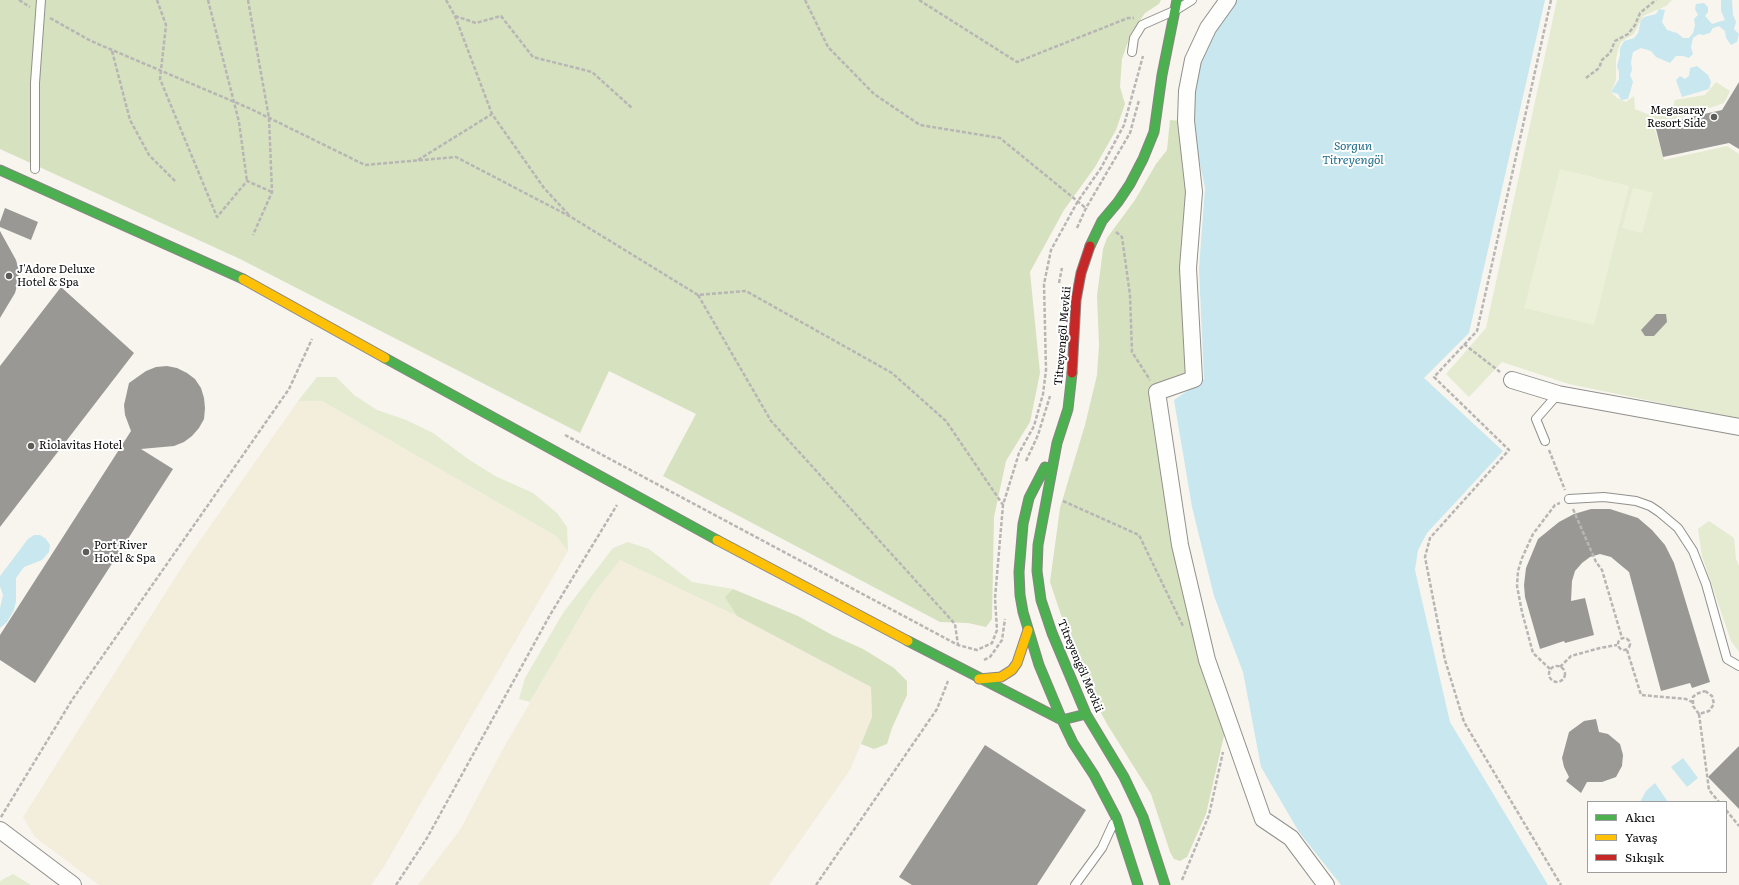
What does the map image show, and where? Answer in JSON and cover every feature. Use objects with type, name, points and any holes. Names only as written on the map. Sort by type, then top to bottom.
[{"type":"street","name":"Titreyengöl Mevkii","points":[[1165,885],[1143,817],[1127,784],[1086,714],[1052,633],[1041,600],[1037,572],[1038,545],[1057,443],[1068,409],[1076,300],[1081,273],[1089,247],[1102,221],[1118,202],[1130,184],[1143,159],[1154,132],[1162,75],[1177,0]]},
{"type":"street","points":[[1228,0],[1208,28],[1193,60],[1187,91],[1186,121],[1194,192],[1188,268],[1194,379],[1157,392],[1180,545],[1207,660],[1263,819],[1291,838],[1326,885]]},
{"type":"street","points":[[0,170],[233,273],[320,323],[626,491],[979,679],[1062,720],[1086,714]]},
{"type":"street","points":[[1512,380],[1558,394],[1739,427]]},
{"type":"street","name":"Titreyengöl Mevkii","points":[[1057,443],[1029,498],[1023,524],[1019,564],[1020,596],[1028,630],[1039,665],[1073,743],[1094,775],[1116,817],[1138,885]]},
{"type":"street","points":[[979,679],[1001,678],[1012,670],[1017,663],[1028,630]]},
{"type":"street","points":[[0,830],[73,885]]},
{"type":"lane","points":[[35,169],[35,83],[41,0]]},
{"type":"lane","points":[[1132,52],[1134,38],[1142,25],[1176,10],[1192,0]]},
{"type":"lane","points":[[1545,441],[1536,419],[1558,394]]},
{"type":"lane","points":[[1569,499],[1604,497],[1636,502],[1650,506],[1678,528],[1693,551],[1706,584],[1727,659],[1739,666]]},
{"type":"lane","points":[[1074,885],[1102,848],[1116,817]]},
{"type":"path","points":[[19,0],[91,41],[270,118],[365,165],[456,157],[571,217],[698,295],[772,421],[955,624],[958,645]]},
{"type":"path","points":[[157,0],[166,25],[160,79],[217,217],[247,181],[239,122],[208,0]]},
{"type":"path","points":[[248,0],[270,118],[272,192],[253,235]]},
{"type":"path","points":[[446,0],[455,16],[492,114],[544,188],[571,217]]},
{"type":"path","points":[[805,0],[828,47],[874,94],[920,125],[1000,138],[1122,238],[1130,295],[1132,352],[1157,392]]},
{"type":"path","points":[[919,0],[1018,62],[1128,18],[1154,19]]},
{"type":"path","points":[[1551,0],[1477,331],[1434,377],[1509,450],[1430,538],[1425,557],[1445,660],[1464,722],[1561,885]]},
{"type":"path","points":[[1586,78],[1599,68],[1602,60],[1610,53],[1615,41],[1628,34],[1635,25],[1640,13],[1656,0]]},
{"type":"path","points":[[455,16],[476,23],[502,16],[533,57],[592,72],[632,108]]},
{"type":"path","points":[[112,50],[130,120],[149,155],[176,182]]},
{"type":"path","points":[[417,160],[492,114]]},
{"type":"path","points":[[247,181],[272,192]]},
{"type":"path","points":[[698,295],[746,291],[892,373],[946,421],[1003,505]]},
{"type":"path","points":[[0,819],[72,700],[289,389],[320,323]]},
{"type":"path","points":[[1464,344],[1512,380]]},
{"type":"path","points":[[1545,441],[1596,562],[1602,570],[1622,638]]},
{"type":"path","points":[[396,885],[427,838],[550,615],[626,491]]},
{"type":"path","points":[[1048,494],[1139,535],[1186,633]]},
{"type":"path","points":[[1560,667],[1565,673],[1564,679],[1561,682],[1556,682],[1550,678],[1550,669],[1533,653],[1517,586],[1518,571],[1526,548],[1533,534],[1555,505],[1569,499]]},
{"type":"path","points":[[1617,645],[1617,642],[1622,638],[1628,639],[1630,644],[1627,650],[1641,695],[1686,699],[1692,702],[1699,714],[1709,790],[1718,801]]},
{"type":"path","points":[[1550,669],[1557,666],[1560,667],[1571,656],[1600,648],[1617,645],[1627,650]]},
{"type":"path","points":[[816,885],[936,709],[954,666]]},
{"type":"path","points":[[1692,702],[1696,694],[1705,691],[1712,696],[1714,704],[1712,708],[1699,714]]},
{"type":"path","points":[[1180,885],[1209,815],[1224,747]]},
{"type":"path","points":[[1727,811],[1739,826]]},
{"type":"shaded area","points":[[298,401],[322,401],[556,536],[568,551],[383,868],[371,885],[99,885],[35,837],[23,817],[189,556]]},
{"type":"shaded area","points":[[620,560],[737,616],[871,687],[872,717],[850,770],[769,885],[418,885],[460,830],[503,749],[594,593]]},
{"type":"green space","points":[[0,0],[1161,0],[1159,4],[1145,13],[1131,33],[1122,59],[1120,87],[1125,104],[1116,130],[1095,167],[1064,210],[1030,272],[1040,373],[1030,422],[1006,461],[994,517],[992,619],[986,627],[968,623],[940,622],[663,476],[696,414],[609,371],[580,433],[240,259],[0,149]]},
{"type":"green space","points":[[1557,0],[1672,0],[1666,6],[1643,16],[1634,34],[1621,42],[1618,50],[1616,59],[1616,80],[1611,92],[1617,98],[1626,102],[1634,96],[1635,109],[1647,114],[1672,111],[1675,100],[1705,95],[1716,82],[1730,91],[1724,103],[1654,127],[1664,160],[1727,146],[1739,154],[1739,419],[1569,384],[1502,362],[1469,397],[1446,374],[1486,328]]},
{"type":"green space","points":[[1170,120],[1182,121],[1191,194],[1189,374],[1152,389],[1226,727],[1206,814],[1187,857],[1180,861],[1174,859],[1170,852],[1151,794],[1107,724],[1082,678],[1050,582],[1060,508],[1085,425],[1097,375],[1099,345],[1097,296],[1103,249],[1107,238],[1135,200],[1156,164],[1167,150]]},
{"type":"green space","points":[[1560,169],[1629,186],[1594,325],[1524,308]]},
{"type":"green space","points":[[1633,188],[1653,193],[1642,233],[1622,228]]},
{"type":"green space","points":[[317,377],[336,377],[354,395],[377,410],[406,420],[433,433],[468,459],[495,476],[533,493],[557,513],[567,527],[568,551],[556,536],[322,401],[298,401]]},
{"type":"green space","points":[[1709,521],[1734,538],[1736,559],[1739,566],[1739,652],[1731,641],[1702,556],[1698,529]]},
{"type":"green space","points":[[628,542],[649,549],[692,582],[733,589],[726,597],[737,616],[620,560],[594,593],[530,702],[519,699],[525,678],[563,613],[613,548]]},
{"type":"green space","points":[[733,589],[798,616],[832,635],[863,649],[894,668],[907,681],[907,695],[892,728],[887,744],[874,749],[861,744],[872,717],[871,687],[737,616],[725,597]]},
{"type":"green space","points":[[13,874],[31,885],[0,885],[0,881]]},
{"type":"water","name":"Sorgun Titreyengöl","points":[[1237,0],[1545,0],[1469,333],[1424,378],[1503,451],[1427,533],[1418,550],[1415,570],[1450,722],[1548,885],[1341,885],[1299,832],[1261,767],[1243,672],[1214,596],[1192,507],[1174,400],[1204,379],[1199,269],[1205,188],[1192,126],[1193,87],[1204,45]]},
{"type":"water","points":[[1721,0],[1732,0],[1733,15],[1736,22],[1734,29],[1739,34],[1737,42],[1731,45],[1726,38],[1725,31],[1719,26],[1713,28],[1710,33],[1703,35],[1699,34],[1693,38],[1691,47],[1693,54],[1689,58],[1676,56],[1670,63],[1656,57],[1651,51],[1641,48],[1633,52],[1631,62],[1632,70],[1630,75],[1633,82],[1628,99],[1621,100],[1618,94],[1611,92],[1619,79],[1617,66],[1620,48],[1624,41],[1634,38],[1638,33],[1641,20],[1644,17],[1656,14],[1659,9],[1665,10],[1662,22],[1667,30],[1677,33],[1683,38],[1689,38],[1693,33],[1695,25],[1694,19],[1698,15],[1695,9],[1696,4],[1704,3],[1708,7],[1708,12],[1705,16],[1712,24],[1725,20],[1721,11]]},
{"type":"water","points":[[1697,66],[1708,75],[1711,82],[1709,89],[1682,97],[1676,80],[1680,76],[1685,79],[1689,76],[1690,68]]},
{"type":"water","points":[[34,535],[40,535],[46,539],[50,545],[49,552],[42,560],[24,567],[16,578],[16,601],[14,610],[7,622],[0,628],[0,608],[3,595],[0,586],[0,576],[28,539]]},
{"type":"water","points":[[1683,758],[1698,778],[1687,787],[1671,767]]},
{"type":"water","points":[[1655,783],[1667,801],[1641,801],[1646,791]]},
{"type":"building","name":"Megasaray Resort Side","points":[[1739,82],[1739,149],[1729,143],[1663,157],[1655,125],[1722,110]]},
{"type":"building","points":[[5,208],[38,222],[31,240],[0,227],[0,222]]},
{"type":"building","name":"J'Adore Deluxe Hotel & Spa","points":[[0,231],[16,260],[19,271],[15,293],[0,318]]},
{"type":"building","name":"Riolavitas Hotel","points":[[61,287],[134,353],[0,527],[0,366]]},
{"type":"building","points":[[1656,314],[1666,314],[1667,322],[1654,336],[1645,336],[1641,330]]},
{"type":"building","name":"Port River Hotel & Spa","points":[[167,366],[177,368],[195,379],[201,388],[204,398],[204,419],[199,428],[184,442],[174,446],[141,449],[173,469],[35,683],[0,660],[0,635],[131,431],[125,415],[124,405],[129,383],[146,371],[156,367]]},
{"type":"building","points":[[1591,509],[1610,509],[1638,518],[1652,530],[1665,545],[1674,563],[1710,682],[1692,688],[1690,683],[1661,691],[1629,572],[1611,557],[1600,554],[1590,557],[1582,563],[1575,571],[1572,581],[1571,601],[1585,598],[1594,635],[1565,643],[1564,641],[1540,649],[1525,597],[1524,585],[1526,568],[1538,539],[1559,522],[1574,514]]},
{"type":"building","points":[[1596,719],[1599,732],[1608,734],[1620,744],[1623,755],[1622,766],[1616,777],[1602,782],[1587,782],[1581,793],[1566,781],[1569,777],[1564,767],[1562,758],[1569,732],[1584,721]]},
{"type":"building","points":[[985,745],[1086,810],[1037,885],[912,885],[899,877]]},
{"type":"building","points":[[1739,746],[1739,809],[1708,777]]},
{"type":"traffic: fast","points":[[1090,246],[1102,221],[1118,202],[1130,184],[1143,159],[1154,132],[1162,75],[1177,0]]},
{"type":"traffic: fast","points":[[0,170],[243,279]]},
{"type":"traffic: fast","points":[[385,358],[717,540]]},
{"type":"traffic: fast","points":[[1072,373],[1068,409],[1057,443],[1038,545],[1037,571],[1041,600],[1052,633],[1086,714],[1124,777],[1143,817],[1165,885]]},
{"type":"traffic: fast","points":[[1045,467],[1029,498],[1023,524],[1019,572],[1020,595],[1023,612],[1039,665],[1062,720],[1073,743],[1094,775],[1116,817],[1138,885]]},
{"type":"traffic: fast","points":[[908,641],[1062,720],[1086,714]]},
{"type":"traffic: slow","points":[[243,279],[385,358]]},
{"type":"traffic: slow","points":[[717,540],[908,641]]},
{"type":"traffic: slow","points":[[979,679],[1001,677],[1012,670],[1017,663],[1028,630]]},
{"type":"traffic: jam","points":[[1072,373],[1076,300],[1081,273],[1090,246]]},
{"type":"place","name":"Megasaray Resort Side","points":[[1714,117]]},
{"type":"place","name":"J'Adore Deluxe Hotel & Spa","points":[[9,276]]},
{"type":"place","name":"Riolavitas Hotel","points":[[31,446]]},
{"type":"place","name":"Port River Hotel & Spa","points":[[86,552]]}]
